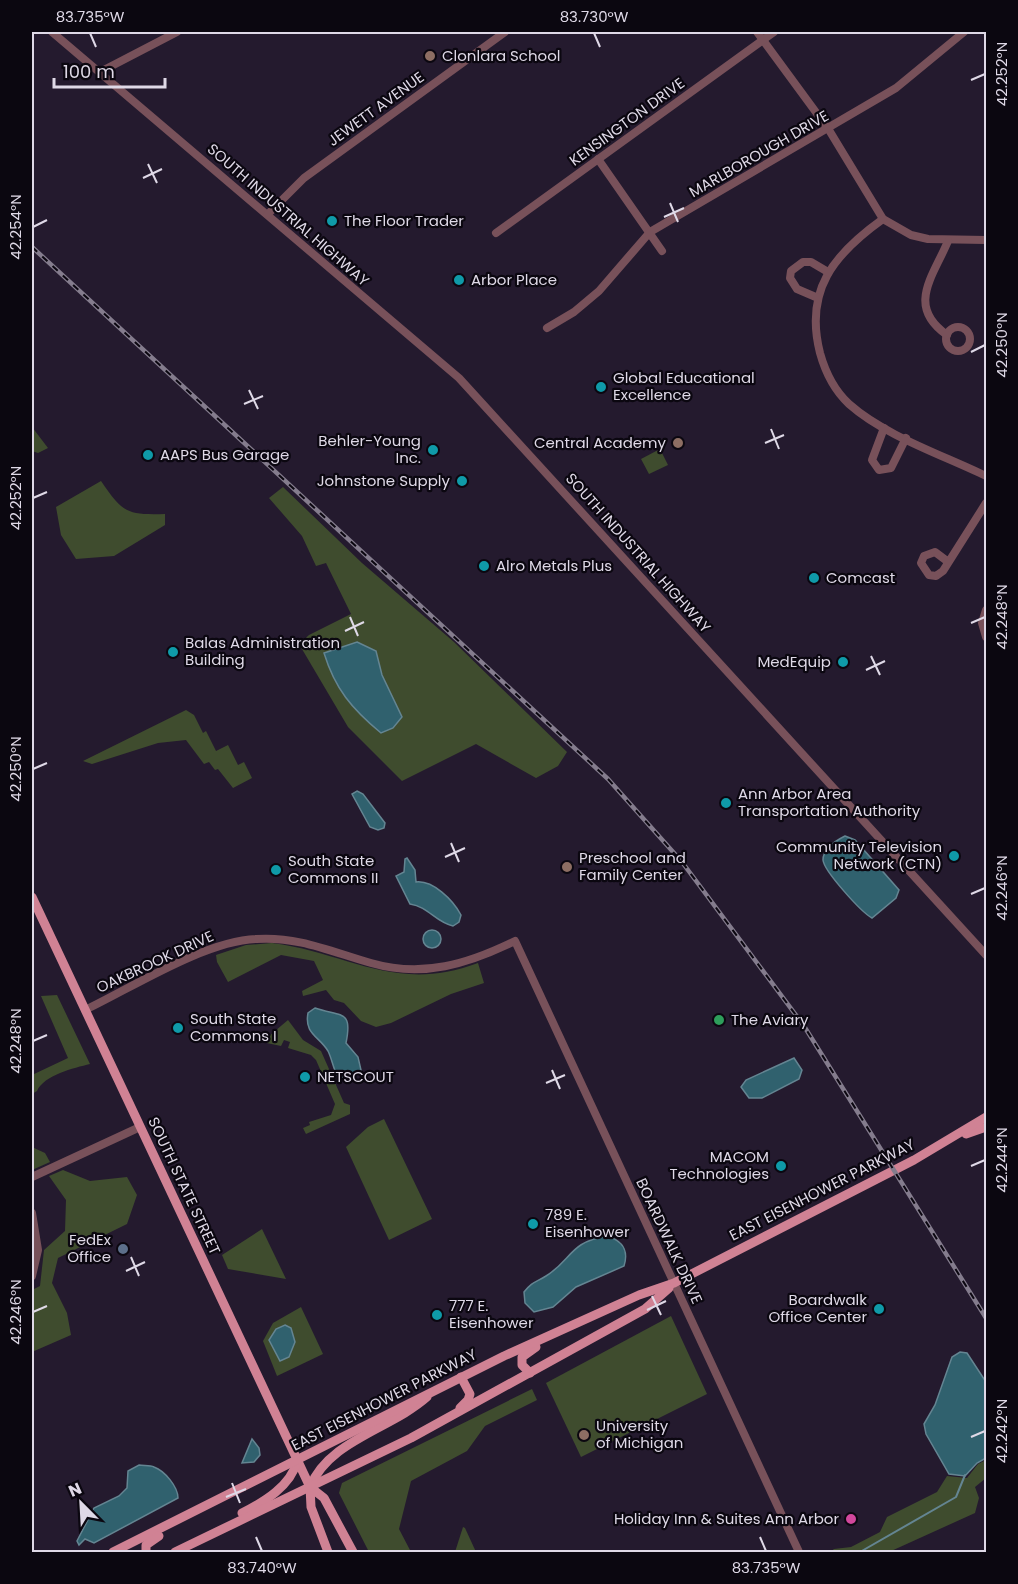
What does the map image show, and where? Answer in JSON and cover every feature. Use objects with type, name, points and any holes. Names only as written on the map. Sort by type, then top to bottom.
[{"type":"main road","name":"SOUTH STATE STREET","points":[[32,897],[310,1487],[310,1507],[327,1552]]},
{"type":"main road","name":"EAST EISENHOWER PARKWAY","points":[[113,1552],[255,1483],[461,1377],[639,1295],[674,1284],[914,1160],[987,1117]]},
{"type":"main road","name":"EAST EISENHOWER PARKWAY","points":[[952,1139],[987,1127]]},
{"type":"main road","name":"EAST EISENHOWER PARKWAY","points":[[175,1552],[342,1473],[530,1373],[645,1309],[674,1284]]},
{"type":"main road","points":[[530,1373],[521,1360],[525,1353],[562,1335],[573,1324]]},
{"type":"main road","points":[[342,1473],[370,1454],[460,1407],[468,1400],[470,1394],[461,1377]]},
{"type":"main road","points":[[310,1487],[320,1468],[339,1452],[411,1412],[438,1388]]},
{"type":"main road","points":[[175,1552],[197,1535],[264,1501],[292,1475],[297,1461]]},
{"type":"main road","points":[[146,1552],[146,1545],[150,1541],[238,1498],[255,1483]]},
{"type":"main road","name":"SOUTH STATE STREET","points":[[310,1487],[324,1497],[353,1552]]},
{"type":"street","name":"SOUTH INDUSTRIAL HIGHWAY","points":[[52,32],[459,378],[488,407],[987,955]]},
{"type":"street","points":[[100,72],[177,32]]},
{"type":"street","name":"JEWETT AVENUE","points":[[268,214],[310,173],[505,32]]},
{"type":"street","points":[[757,32],[829,130],[883,219],[911,235],[948,241],[987,240]]},
{"type":"street","name":"KENSINGTON DRIVE","points":[[496,233],[774,32]]},
{"type":"street","name":"MARLBOROUGH DRIVE","points":[[547,328],[574,312],[599,291],[651,232],[829,130],[896,88],[954,35],[964,32]]},
{"type":"street","points":[[597,159],[651,232],[662,251]]},
{"type":"street","points":[[883,219],[856,238],[828,272],[818,298],[817,339],[823,363],[833,384],[849,403],[884,428],[987,476]]},
{"type":"street","points":[[947,335],[930,321],[925,297],[948,241]]},
{"type":"street","points":[[818,298],[796,290],[790,278],[791,270],[802,262],[811,262],[828,272]]},
{"type":"street","points":[[884,428],[872,460],[879,470],[891,468],[906,438]]},
{"type":"street","points":[[947,561],[987,503]]},
{"type":"street","points":[[987,610],[982,622],[987,637]]},
{"type":"street","name":"OAKBROOK DRIVE","points":[[85,1010],[206,951],[253,939],[280,938],[304,942],[371,963],[414,970],[466,963],[515,941]]},
{"type":"street","name":"BOARDWALK DRIVE","points":[[515,941],[799,1552]]},
{"type":"street","points":[[32,1177],[140,1127]]},
{"type":"street","points":[[32,1213],[38,1250],[32,1276]]},
{"type":"shaded area","points":[[32,427],[48,448],[38,453],[32,451]]},
{"type":"shaded area","points":[[660,449],[668,465],[649,474],[641,459]]},
{"type":"shaded area","points":[[101,481],[121,506],[142,514],[165,514],[165,525],[114,556],[76,559],[61,535],[56,507]]},
{"type":"shaded area","points":[[283,487],[362,563],[454,642],[567,752],[558,766],[536,778],[476,744],[402,781],[348,727],[299,644],[309,635],[351,614],[326,563],[316,566],[302,536],[269,498]]},
{"type":"shaded area","points":[[357,642],[376,651],[382,675],[402,717],[393,728],[381,733],[346,698],[333,677],[324,653]]},
{"type":"shaded area","points":[[186,710],[194,715],[203,733],[206,731],[216,751],[228,745],[238,765],[244,762],[252,778],[233,788],[218,769],[215,770],[209,762],[204,764],[186,740],[158,743],[92,764],[83,761]]},
{"type":"shaded area","points":[[357,791],[363,794],[385,823],[384,828],[378,830],[370,827],[352,794]]},
{"type":"shaded area","points":[[845,836],[855,840],[899,890],[896,898],[872,918],[844,891],[823,860],[828,848]]},
{"type":"shaded area","points":[[407,858],[415,870],[416,882],[429,884],[448,897],[461,915],[459,922],[453,926],[447,924],[422,908],[410,904],[396,876],[404,872]]},
{"type":"shaded area","points":[[432,930],[438,933],[441,939],[438,945],[432,948],[426,945],[423,939],[426,933]]},
{"type":"shaded area","points":[[272,943],[397,973],[422,974],[449,971],[478,963],[484,983],[451,994],[391,1023],[376,1027],[361,1021],[344,1003],[334,1000],[326,990],[303,996],[302,991],[323,980],[314,961],[281,955],[228,982],[217,962],[216,955],[246,945]]},
{"type":"shaded area","points":[[57,995],[90,1064],[53,1076],[32,1094],[32,1075],[68,1058],[41,996]]},
{"type":"shaded area","points":[[315,1008],[338,1014],[346,1019],[348,1032],[346,1043],[358,1057],[361,1070],[356,1075],[347,1078],[337,1075],[328,1051],[308,1026],[308,1013]]},
{"type":"shaded area","points":[[288,1020],[303,1040],[321,1051],[344,1103],[350,1105],[350,1114],[306,1134],[303,1128],[310,1125],[309,1122],[331,1115],[335,1104],[316,1060],[311,1055],[288,1048],[290,1042],[284,1040],[281,1046],[262,1042]]},
{"type":"shaded area","points":[[794,1058],[802,1070],[799,1079],[762,1098],[749,1098],[741,1087],[746,1080]]},
{"type":"shaded area","points":[[384,1119],[432,1219],[389,1240],[346,1147],[368,1127]]},
{"type":"shaded area","points":[[32,1147],[45,1153],[50,1162],[32,1170]]},
{"type":"shaded area","points":[[63,1170],[90,1181],[127,1177],[137,1195],[127,1224],[58,1258],[52,1283],[67,1313],[71,1335],[32,1352],[32,1290],[40,1286],[44,1250],[65,1231],[66,1200],[49,1176]]},
{"type":"shaded area","points":[[262,1229],[286,1279],[228,1269],[222,1255]]},
{"type":"shaded area","points":[[607,1236],[621,1243],[626,1255],[624,1266],[576,1287],[553,1307],[534,1312],[525,1303],[524,1292],[530,1286],[555,1270],[578,1247]]},
{"type":"shaded area","points":[[301,1307],[323,1354],[277,1376],[263,1341],[273,1323]]},
{"type":"shaded area","points":[[671,1316],[707,1394],[581,1457],[546,1383]]},
{"type":"shaded area","points":[[285,1325],[291,1328],[295,1342],[289,1357],[280,1361],[269,1340],[276,1329]]},
{"type":"shaded area","points":[[960,1352],[967,1353],[986,1382],[986,1458],[977,1463],[965,1476],[949,1474],[926,1434],[924,1424],[935,1405],[952,1357]]},
{"type":"shaded area","points":[[532,1389],[537,1400],[485,1426],[467,1451],[411,1481],[399,1529],[411,1552],[369,1552],[339,1493],[342,1483]]},
{"type":"shaded area","points":[[252,1439],[259,1448],[260,1455],[254,1462],[242,1463]]},
{"type":"shaded area","points":[[986,1460],[986,1478],[975,1487],[979,1498],[975,1513],[889,1552],[830,1552],[834,1549],[851,1547],[880,1532],[887,1517],[937,1492],[947,1476],[967,1478],[978,1464]]},
{"type":"shaded area","points":[[139,1465],[152,1466],[162,1472],[173,1484],[178,1498],[94,1543],[85,1539],[79,1545],[77,1541],[94,1508],[119,1496],[127,1488],[128,1471]]},
{"type":"shaded area","points":[[463,1527],[465,1528],[476,1552],[455,1552]]},
{"type":"waterway","points":[[860,1552],[956,1497],[965,1475]]},
{"type":"railway","points":[[32,247],[608,779],[682,862],[804,1026],[986,1318]]},
{"type":"place","name":"Clonlara School","points":[[430,56]]},
{"type":"place","name":"The Floor Trader","points":[[332,221]]},
{"type":"place","name":"Arbor Place","points":[[459,280]]},
{"type":"place","name":"Global Educational Excellence","points":[[601,387]]},
{"type":"place","name":"Central Academy","points":[[678,443]]},
{"type":"place","name":"Behler-Young Inc.","points":[[433,450]]},
{"type":"place","name":"AAPS Bus Garage","points":[[148,455]]},
{"type":"place","name":"Johnstone Supply","points":[[462,481]]},
{"type":"place","name":"Alro Metals Plus","points":[[484,566]]},
{"type":"place","name":"Comcast","points":[[814,578]]},
{"type":"place","name":"Balas Administration Building","points":[[173,652]]},
{"type":"place","name":"MedEquip","points":[[843,662]]},
{"type":"place","name":"Ann Arbor Area Transportation Authority","points":[[726,803]]},
{"type":"place","name":"Community Television Network (CTN)","points":[[954,856]]},
{"type":"place","name":"Preschool and Family Center","points":[[567,867]]},
{"type":"place","name":"South State Commons II","points":[[276,870]]},
{"type":"place","name":"The Aviary","points":[[719,1020]]},
{"type":"place","name":"South State Commons I","points":[[178,1028]]},
{"type":"place","name":"NETSCOUT","points":[[305,1077]]},
{"type":"place","name":"MACOM Technologies","points":[[781,1166]]},
{"type":"place","name":"789 E. Eisenhower","points":[[533,1224]]},
{"type":"place","name":"FedEx Office","points":[[123,1249]]},
{"type":"place","name":"Boardwalk Office Center","points":[[879,1309]]},
{"type":"place","name":"777 E. Eisenhower","points":[[437,1315]]},
{"type":"place","name":"University of Michigan","points":[[584,1435]]},
{"type":"place","name":"Holiday Inn & Suites Ann Arbor","points":[[851,1519]]}]
